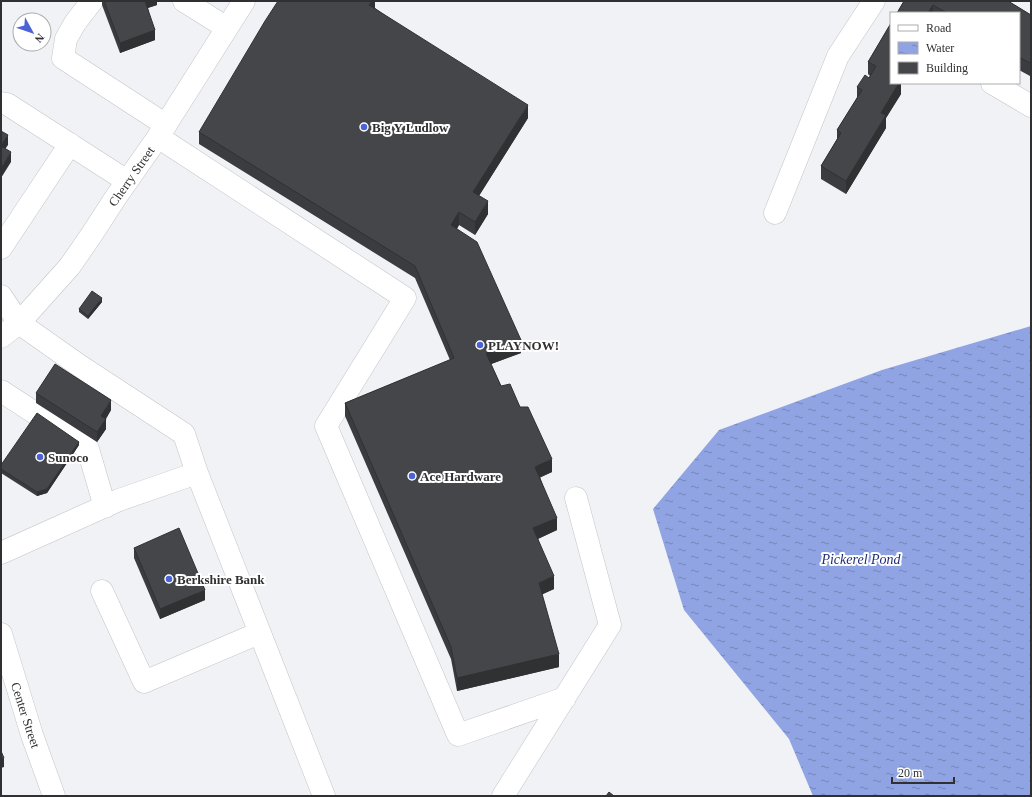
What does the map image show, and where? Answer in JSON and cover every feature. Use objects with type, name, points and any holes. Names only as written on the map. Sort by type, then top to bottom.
[{"type":"street","points":[[92,1],[75,23],[66,40],[63,58],[162,131],[405,298],[326,426],[458,735],[564,698]]},
{"type":"street","points":[[184,1],[227,28]]},
{"type":"street","name":"Cherry Street","points":[[1,337],[19,323],[70,266],[162,131],[244,1]]},
{"type":"street","points":[[775,213],[838,56],[874,1]]},
{"type":"street","points":[[994,84],[1031,106]]},
{"type":"street","points":[[1,103],[7,104],[127,181]]},
{"type":"street","points":[[1,248],[70,144]]},
{"type":"street","points":[[1,296],[19,323],[80,366],[184,434],[197,473],[324,796]]},
{"type":"street","points":[[1,392],[75,439],[88,449],[104,506]]},
{"type":"street","points":[[1,553],[104,506],[197,473]]},
{"type":"street","points":[[503,796],[610,625],[576,498]]},
{"type":"street","points":[[102,591],[144,682],[260,633]]},
{"type":"street","name":"Center Street","points":[[1,634],[32,735],[54,796]]},
{"type":"water","name":"Pickerel Pond","points":[[1031,326],[1031,796],[813,796],[789,739],[684,610],[653,509],[719,430],[882,370]]},
{"type":"building","points":[[104,1],[145,1],[155,30],[120,43]]},
{"type":"building","points":[[278,1],[371,1],[369,5],[528,105],[473,192],[488,201],[475,222],[459,212],[451,225],[477,242],[521,340],[486,353],[501,386],[510,384],[520,407],[528,407],[552,459],[535,467],[557,518],[533,528],[554,576],[539,583],[559,654],[457,678],[451,647],[345,403],[454,358],[415,266],[199,132]]},
{"type":"building","points":[[904,1],[1008,1],[1031,15],[1031,61],[1030,63],[1020,58],[1020,12],[945,12],[933,5],[929,12],[898,12]]},
{"type":"building","points":[[890,25],[890,84],[898,84],[881,113],[886,115],[846,181],[821,166],[841,133],[837,130],[862,90],[857,87],[865,75],[869,78],[876,66],[868,62]]},
{"type":"building","points":[[1,131],[8,135],[1,145]]},
{"type":"building","points":[[1,146],[11,152],[1,168]]},
{"type":"building","points":[[92,291],[102,298],[88,316],[79,309]]},
{"type":"building","points":[[55,364],[111,400],[101,416],[106,419],[97,432],[36,393]]},
{"type":"building","points":[[37,413],[79,442],[47,489],[37,492],[1,469],[1,465]]},
{"type":"building","name":"Berkshire Bank","points":[[179,528],[205,590],[160,609],[134,548]]},
{"type":"building","points":[[1,751],[4,758],[1,759]]},
{"type":"building","points":[[609,792],[614,796],[606,796]]},
{"type":"place","name":"Big Y Ludlow","points":[[364,127]]},
{"type":"place","name":"PLAYNOW!","points":[[480,345]]},
{"type":"place","name":"Sunoco","points":[[40,457]]},
{"type":"place","name":"Ace Hardware","points":[[412,476]]},
{"type":"place","name":"Berkshire Bank","points":[[169,579]]}]
